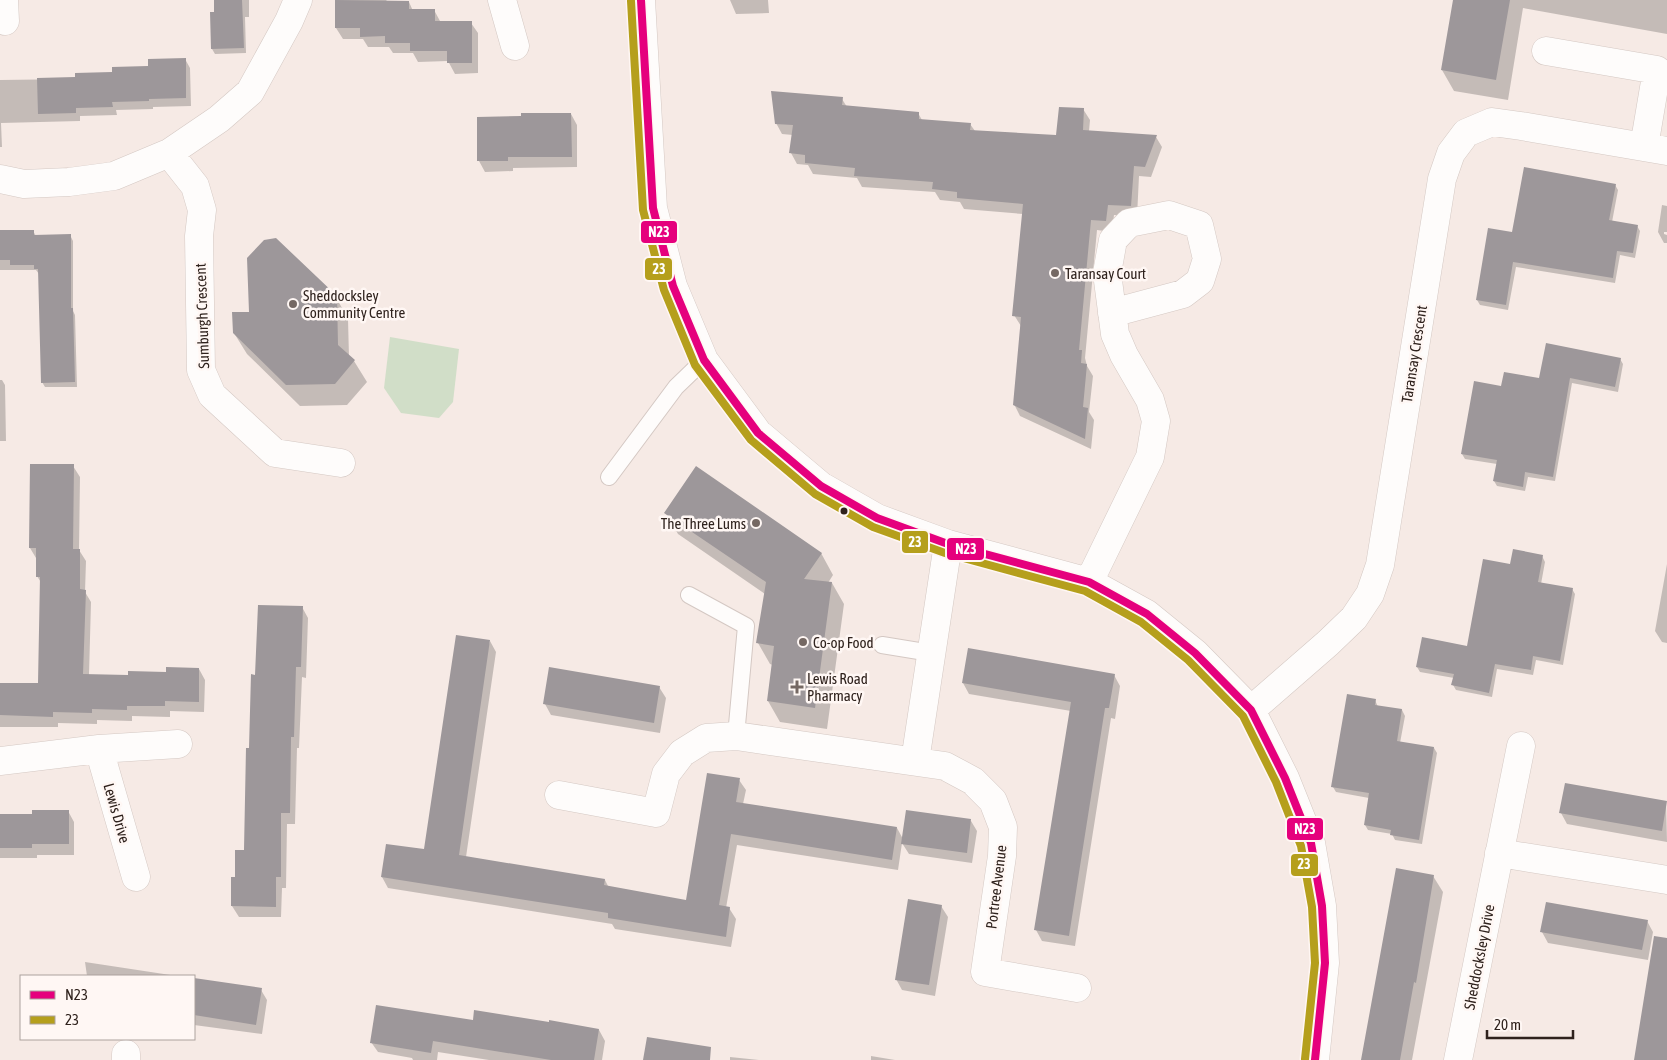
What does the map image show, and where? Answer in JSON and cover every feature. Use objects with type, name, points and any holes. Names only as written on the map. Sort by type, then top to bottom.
[{"type":"street","points":[[0,179],[24,184],[69,182],[114,176],[169,153],[220,119],[250,92],[289,21],[298,0]]},
{"type":"street","points":[[502,0],[515,46]]},
{"type":"street","points":[[641,0],[653,208],[673,286],[704,360],[758,433],[821,486],[876,518],[948,544],[1089,582],[1147,614],[1195,652],[1251,710],[1285,778],[1311,843],[1322,906],[1325,963],[1314,1060]]},
{"type":"street","name":"Taransay Crescent","points":[[1251,710],[1354,618],[1370,594],[1380,565],[1442,179],[1450,153],[1466,133],[1492,122],[1655,149],[1657,70],[1546,51]]},
{"type":"street","name":"Sumburgh Crescent","points":[[169,153],[195,186],[202,210],[199,236],[202,370],[212,395],[275,453],[340,463]]},
{"type":"street","points":[[1089,582],[1150,457],[1156,421],[1150,400],[1124,355],[1115,334],[1112,312]]},
{"type":"street","points":[[915,761],[948,544]]},
{"type":"street","name":"Portree Avenue","points":[[559,795],[656,813],[666,774],[682,753],[706,738],[736,736],[945,766],[973,781],[993,801],[1003,827],[1002,856],[985,972],[1078,988]]},
{"type":"street","points":[[0,761],[100,749],[178,744]]},
{"type":"street","name":"Sheddocksley Drive","points":[[1458,1060],[1521,746]]},
{"type":"street","name":"Lewis Drive","points":[[100,749],[136,877]]},
{"type":"street","points":[[1499,853],[1667,880]]},
{"type":"lane","points":[[609,477],[676,387],[704,360]]},
{"type":"lane","points":[[689,595],[746,626],[736,736]]},
{"type":"lane","points":[[882,645],[932,654]]},
{"type":"green space","points":[[390,337],[459,349],[453,402],[439,418],[401,413],[384,388]]},
{"type":"building","points":[[214,0],[242,0],[244,48],[211,49],[210,12],[214,12]]},
{"type":"building","points":[[335,0],[409,1],[409,9],[435,9],[435,21],[472,21],[472,63],[447,63],[447,51],[410,51],[410,43],[385,43],[385,36],[360,37],[360,28],[335,28]]},
{"type":"building","points":[[1453,0],[1510,0],[1496,80],[1441,70]]},
{"type":"building","points":[[186,58],[186,98],[112,102],[113,107],[76,108],[76,113],[38,114],[37,78],[75,77],[75,73],[112,72],[112,67],[148,66],[148,59]]},
{"type":"building","name":"Taransay Court","points":[[771,91],[843,97],[842,105],[919,112],[919,119],[971,123],[970,130],[1056,135],[1059,107],[1084,108],[1083,130],[1157,135],[1145,167],[1134,166],[1131,206],[1108,205],[1106,221],[1091,220],[1079,350],[1082,350],[1081,363],[1087,364],[1083,407],[1088,408],[1085,439],[1013,405],[1021,317],[1012,316],[1023,204],[957,198],[957,192],[932,189],[933,182],[854,176],[855,168],[805,163],[805,155],[789,153],[793,125],[775,124]]},
{"type":"building","points":[[521,113],[571,113],[572,157],[508,157],[508,161],[477,161],[477,117],[521,116]]},
{"type":"building","points":[[1524,167],[1616,184],[1609,220],[1638,225],[1633,253],[1617,251],[1613,278],[1513,262],[1506,305],[1476,300],[1488,228],[1512,232]]},
{"type":"building","points":[[0,230],[34,230],[34,235],[71,234],[71,308],[73,308],[75,382],[41,383],[38,269],[34,269],[34,265],[10,265],[10,260],[0,260]]},
{"type":"building","name":"Sheddocksley Community Centre","points":[[276,238],[337,296],[338,345],[355,360],[335,384],[286,385],[233,333],[232,312],[249,312],[247,258],[264,240]]},
{"type":"building","points":[[1546,343],[1621,358],[1615,387],[1570,378],[1553,477],[1525,472],[1523,487],[1493,481],[1497,460],[1461,454],[1474,381],[1501,386],[1504,372],[1539,378]]},
{"type":"building","points":[[30,464],[74,464],[73,549],[80,549],[80,589],[86,590],[83,674],[128,675],[128,671],[166,672],[166,667],[199,668],[199,702],[165,701],[165,706],[127,706],[127,710],[92,709],[92,713],[53,712],[53,717],[0,715],[0,683],[38,683],[40,577],[36,577],[36,548],[29,548]]},
{"type":"building","points":[[696,466],[822,553],[804,579],[832,582],[815,708],[767,701],[774,646],[756,643],[766,582],[664,513]]},
{"type":"building","points":[[1513,549],[1543,555],[1538,582],[1573,588],[1560,661],[1533,656],[1531,670],[1495,664],[1489,693],[1451,685],[1454,674],[1416,667],[1422,637],[1467,646],[1483,559],[1510,564]]},
{"type":"building","points":[[258,605],[303,606],[301,667],[296,667],[294,737],[291,737],[290,813],[281,813],[281,877],[276,877],[276,907],[231,906],[231,877],[235,877],[235,850],[244,850],[246,748],[249,748],[251,674],[255,675]]},
{"type":"building","points":[[456,635],[490,640],[459,855],[605,879],[604,885],[686,900],[707,773],[740,778],[736,802],[897,827],[892,860],[731,834],[719,905],[730,907],[726,937],[608,918],[608,913],[381,877],[386,844],[424,849]]},
{"type":"building","points":[[968,648],[1115,674],[1109,708],[1105,708],[1069,936],[1034,930],[1071,702],[962,683]]},
{"type":"building","points":[[549,667],[660,686],[654,723],[543,704]]},
{"type":"building","points":[[1347,694],[1376,699],[1375,705],[1402,709],[1397,741],[1434,747],[1419,840],[1390,835],[1391,830],[1364,825],[1369,793],[1331,787]]},
{"type":"building","points":[[1565,783],[1667,801],[1662,831],[1559,813]]},
{"type":"building","points":[[32,810],[69,810],[69,844],[32,844],[32,848],[0,848],[0,814],[32,814]]},
{"type":"building","points":[[906,810],[971,819],[967,853],[901,844]]},
{"type":"building","points":[[1396,868],[1434,875],[1416,983],[1414,982],[1400,1060],[1361,1060]]},
{"type":"building","points":[[908,899],[942,905],[929,985],[895,980]]},
{"type":"building","points":[[1546,902],[1648,920],[1642,950],[1540,932]]},
{"type":"building","points":[[1654,936],[1667,938],[1667,1060],[1634,1060]]},
{"type":"building","points":[[195,978],[262,988],[256,1025],[195,1015]]},
{"type":"building","points":[[376,1005],[473,1020],[474,1010],[599,1029],[594,1060],[551,1060],[433,1041],[431,1053],[370,1043]]},
{"type":"building","points":[[647,1037],[711,1047],[710,1060],[643,1060]]},
{"type":"transit line","name":"N23","points":[[641,0],[653,208],[673,286],[704,360],[758,433],[821,486],[877,518],[948,544],[1089,582],[1147,614],[1195,653],[1251,710],[1285,778],[1311,843],[1322,906],[1325,963],[1315,1060]]},
{"type":"transit line","name":"23","points":[[631,1],[643,210],[664,290],[695,365],[751,440],[815,494],[873,527],[945,553],[1085,591],[1141,622],[1188,660],[1243,716],[1276,782],[1301,846],[1312,907],[1315,963],[1305,1059]]},
{"type":"place","name":"Taransay Court","points":[[1055,273]]},
{"type":"place","name":"Sheddocksley Community Centre","points":[[293,304]]},
{"type":"place","name":"The Three Lums","points":[[756,523]]},
{"type":"place","name":"Co-op Food","points":[[803,642]]},
{"type":"place","name":"Lewis Road Pharmacy","points":[[797,687]]}]
